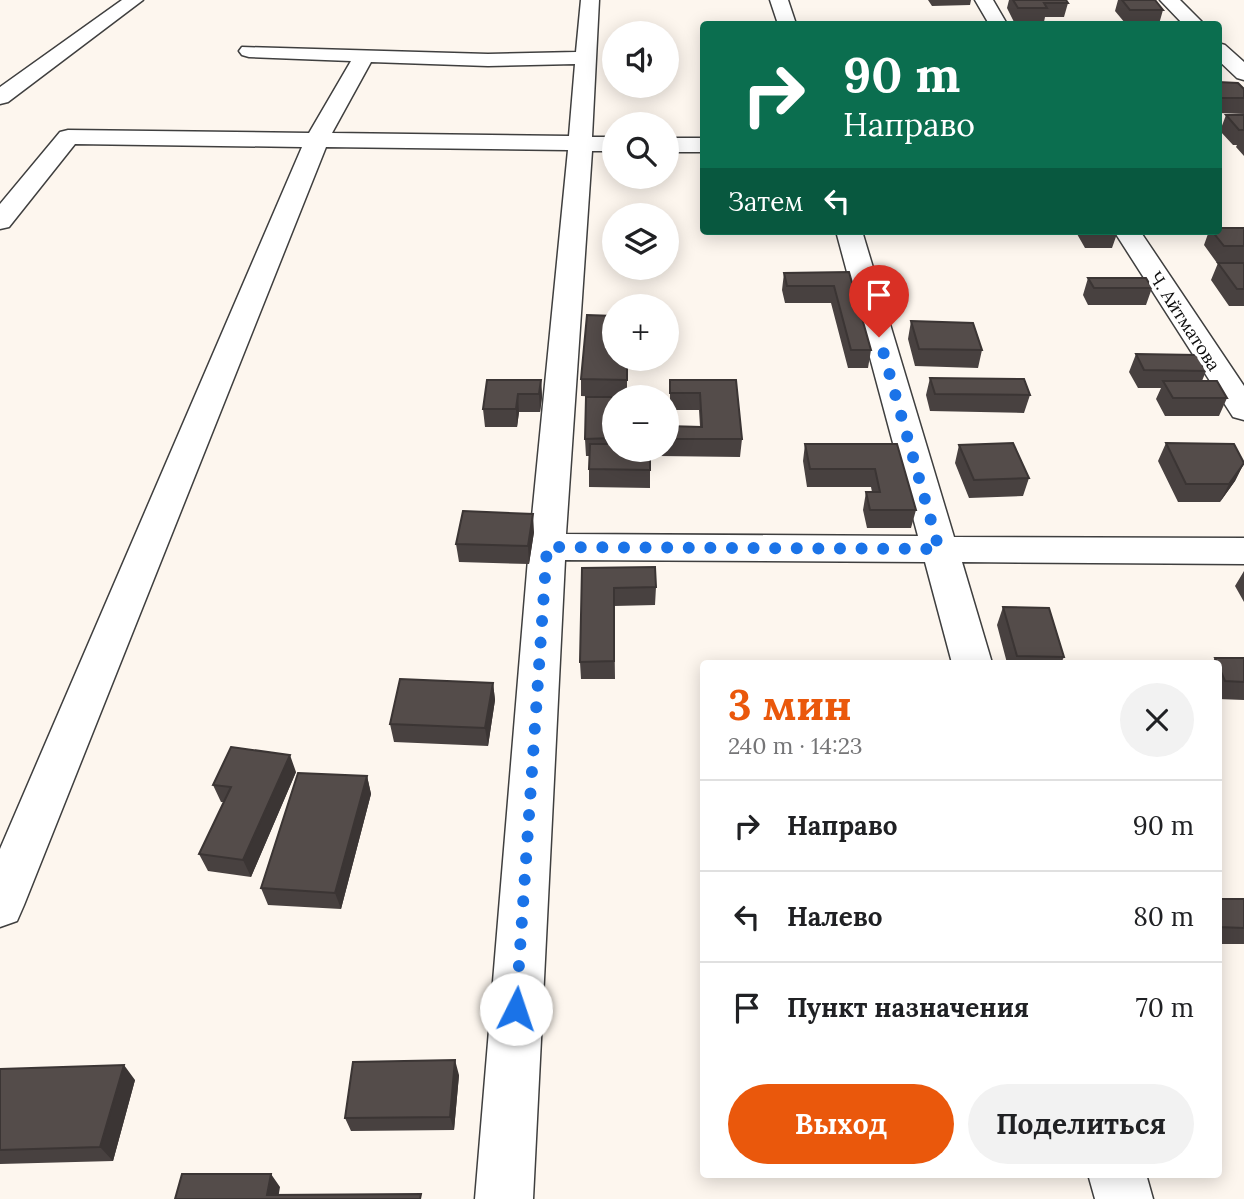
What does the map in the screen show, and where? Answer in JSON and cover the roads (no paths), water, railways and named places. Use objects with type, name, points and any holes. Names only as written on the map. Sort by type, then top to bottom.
[{"type":"street","points":[[0,97],[134,0]]},
{"type":"street","points":[[504,1199],[547,547],[597,144],[586,58],[590,0]]},
{"type":"street","points":[[779,0],[786,21]]},
{"type":"street","points":[[984,0],[996,21]]},
{"type":"street","points":[[1169,0],[1191,21]]},
{"type":"street","points":[[1222,46],[1244,44]]},
{"type":"street","points":[[1222,50],[1244,74]]},
{"type":"street","points":[[249,51],[488,60],[586,58]]},
{"type":"street","points":[[0,904],[316,142],[364,56]]},
{"type":"street","points":[[0,221],[68,137],[597,144]]},
{"type":"street","points":[[679,145],[700,145]]},
{"type":"street","points":[[850,235],[971,660]]},
{"type":"street","name":"Ч. Айтматова","points":[[1131,235],[1244,410]]},
{"type":"street","points":[[547,547],[1244,551]]},
{"type":"street","points":[[1118,1178],[1124,1199]]}]
